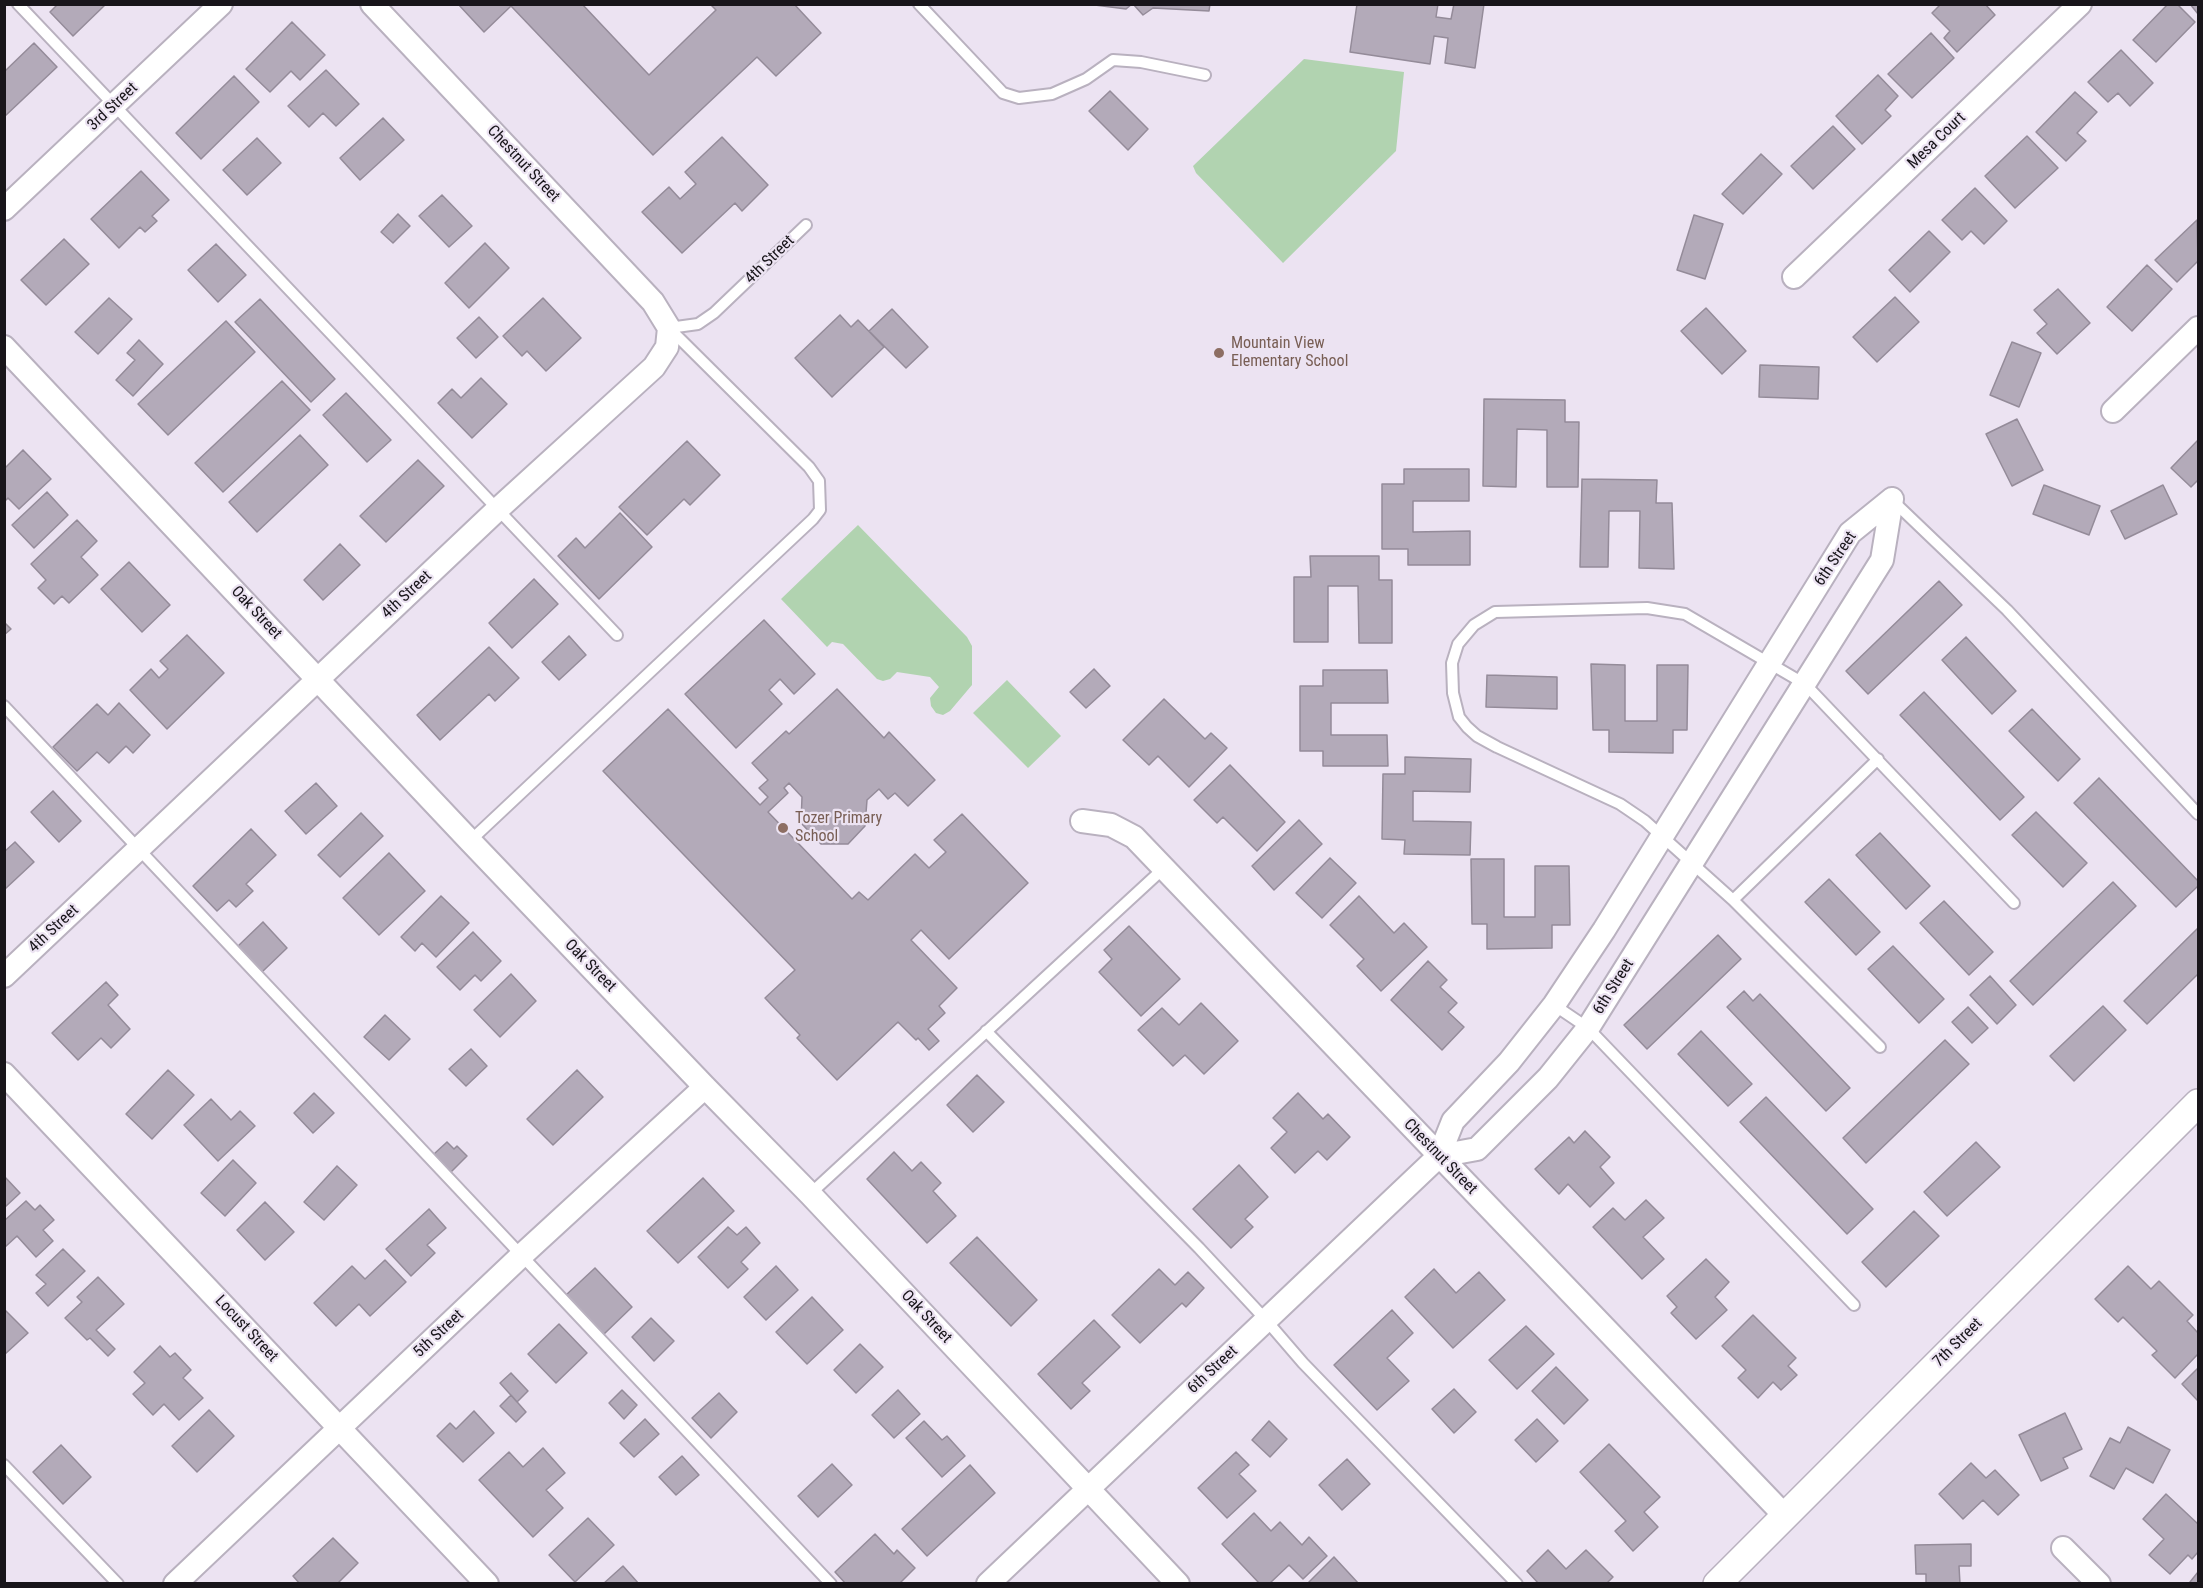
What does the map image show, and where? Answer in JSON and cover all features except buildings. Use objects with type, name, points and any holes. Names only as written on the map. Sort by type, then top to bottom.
[{"type":"street","name":"3rd Street","points":[[4,209],[221,4]]},
{"type":"street","name":"Chestnut Street","points":[[372,4],[653,302],[669,328]]},
{"type":"street","name":"Mesa Court","points":[[1794,277],[2080,4]]},
{"type":"street","name":"4th Street","points":[[4,976],[498,509],[654,367],[667,347],[669,328]]},
{"type":"street","points":[[2113,411],[2199,328]]},
{"type":"street","name":"Oak Street","points":[[4,347],[470,841],[810,1194],[1178,1584]]},
{"type":"street","name":"6th Street","points":[[988,1584],[1438,1156],[1453,1121],[1509,1062],[1554,1005],[1604,930],[1850,533],[1892,499]]},
{"type":"street","name":"6th Street","points":[[1438,1156],[1477,1149],[1548,1078],[1588,1028],[1882,560],[1892,499]]},
{"type":"street","name":"Chestnut Street","points":[[1082,821],[1111,825],[1134,837],[1785,1516]]},
{"type":"street","name":"Locust Street","points":[[4,1074],[487,1584]]},
{"type":"street","name":"5th Street","points":[[175,1584],[522,1255],[705,1087]]},
{"type":"street","name":"7th Street","points":[[1718,1584],[2199,1103]]},
{"type":"street","points":[[2063,1548],[2099,1584]]},
{"type":"lane","points":[[18,4],[617,635]]},
{"type":"lane","points":[[919,4],[1003,93],[1019,98],[1052,94],[1086,80],[1113,60],[1141,62],[1205,75]]},
{"type":"lane","name":"4th Street","points":[[669,328],[698,324],[714,314],[806,225]]},
{"type":"lane","points":[[470,841],[820,510],[819,481],[809,467],[669,328]]},
{"type":"lane","points":[[1892,499],[2007,610],[2199,814]]},
{"type":"lane","points":[[1880,1047],[1733,900],[1662,836],[1620,804],[1497,747],[1467,727],[1459,717],[1453,693],[1452,663],[1458,644],[1474,625],[1496,612],[1647,608],[1685,614],[1805,684],[2014,903]]},
{"type":"lane","points":[[4,706],[831,1584]]},
{"type":"lane","points":[[1733,900],[1878,759]]},
{"type":"lane","points":[[810,1194],[1164,868]]},
{"type":"lane","points":[[1554,1005],[1588,1028],[1854,1305]]},
{"type":"lane","points":[[986,1031],[1266,1320],[1303,1363],[1517,1584]]},
{"type":"lane","points":[[4,1465],[118,1584]]},
{"type":"green space","points":[[1304,59],[1404,72],[1396,151],[1283,263],[1196,173],[1193,166]]},
{"type":"green space","points":[[858,525],[967,637],[972,646],[972,685],[950,711],[943,715],[936,713],[931,706],[930,698],[939,687],[930,677],[897,672],[890,679],[883,681],[877,679],[843,644],[832,642],[827,647],[781,599]]},
{"type":"green space","points":[[1007,680],[1061,736],[1028,768],[973,713]]},
{"type":"place","name":"Mountain View Elementary School","points":[[1219,353]]},
{"type":"place","name":"Tozer Primary School","points":[[783,828]]}]
